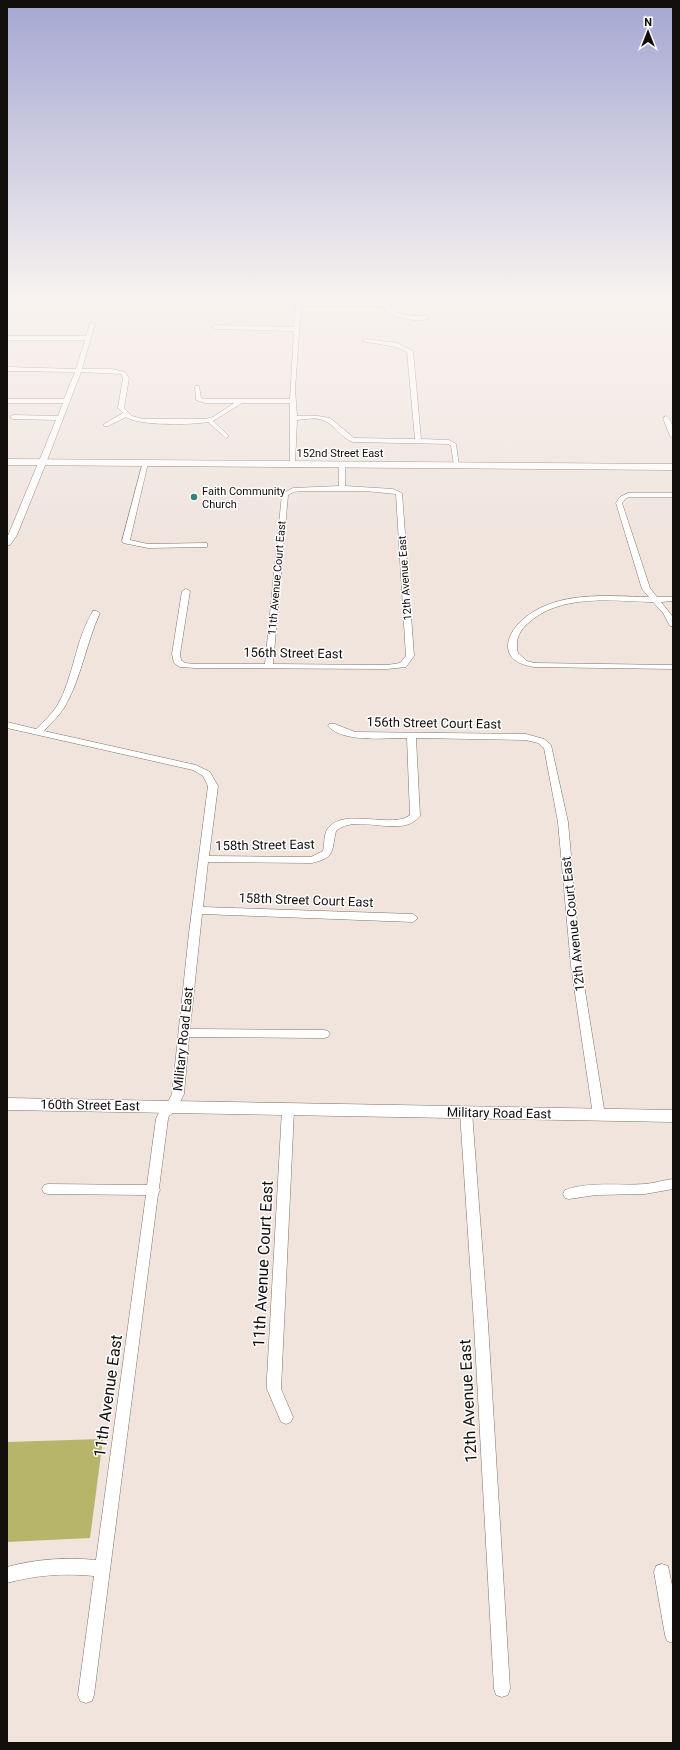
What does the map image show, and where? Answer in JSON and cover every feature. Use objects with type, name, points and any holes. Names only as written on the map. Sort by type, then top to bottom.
[{"type":"main road","name":"152nd Street East","points":[[7,462],[673,467]]},
{"type":"street","points":[[7,544],[13,535],[75,378]]},
{"type":"street","points":[[126,378],[121,406],[126,414],[142,421],[209,420],[225,412],[239,402]]},
{"type":"street","points":[[292,464],[294,378]]},
{"type":"street","points":[[412,378],[418,441]]},
{"type":"street","points":[[197,387],[197,396],[200,400],[293,402]]},
{"type":"street","points":[[7,401],[66,401]]},
{"type":"street","points":[[106,425],[126,414]]},
{"type":"street","points":[[13,418],[60,418]]},
{"type":"street","points":[[294,418],[326,419],[333,423],[345,436],[353,440],[441,441],[453,444],[457,465]]},
{"type":"street","points":[[666,418],[673,436]]},
{"type":"street","points":[[209,420],[226,436]]},
{"type":"street","points":[[145,463],[126,541],[148,546],[204,545]]},
{"type":"street","points":[[342,465],[342,490]]},
{"type":"street","name":"11th Avenue Court East","points":[[269,666],[284,497],[288,492],[307,489],[342,490]]},
{"type":"street","name":"12th Avenue East","points":[[342,490],[398,491],[400,496],[410,656],[405,663]]},
{"type":"street","points":[[673,494],[628,495],[620,500],[620,508],[646,589],[666,612],[673,624]]},
{"type":"street","name":"156th Street East","points":[[186,591],[186,603],[176,654],[179,662],[195,666],[387,667],[398,666],[405,663]]},
{"type":"street","points":[[673,599],[584,599],[543,609],[526,621],[516,633],[512,651],[519,661],[527,664],[543,666],[673,667]]},
{"type":"street","points":[[38,732],[62,704],[79,662],[85,637],[96,613]]},
{"type":"street","name":"Military Road East","points":[[7,725],[196,768],[205,772],[210,778],[213,786],[206,826],[204,859],[178,1094],[172,1107],[673,1116]]},
{"type":"street","name":"156th Street Court East","points":[[332,726],[344,732],[355,735],[526,737],[537,740]]},
{"type":"street","name":"158th Street East","points":[[204,859],[312,860],[325,855],[329,849],[331,830],[338,824],[348,822],[402,823],[409,821],[415,816],[411,736]]},
{"type":"street","name":"12th Avenue Court East","points":[[537,740],[548,747],[550,752],[563,822],[576,966],[599,1115]]},
{"type":"street","name":"158th Street Court East","points":[[198,910],[413,918]]},
{"type":"street","points":[[184,1033],[324,1034]]},
{"type":"street","name":"160th Street East","points":[[7,1104],[172,1107]]},
{"type":"street","name":"11th Avenue East","points":[[86,1695],[154,1190],[162,1119],[164,1113],[172,1107]]},
{"type":"street","name":"11th Avenue Court East","points":[[286,1417],[274,1389],[274,1378],[288,1110]]},
{"type":"street","name":"12th Avenue East","points":[[466,1112],[481,1324],[502,1688]]},
{"type":"street","points":[[569,1194],[596,1190],[645,1189],[673,1184]]},
{"type":"street","points":[[48,1189],[154,1190]]},
{"type":"street","points":[[7,1575],[43,1568],[80,1566],[103,1569]]},
{"type":"street","points":[[662,1572],[673,1635]]},
{"type":"shaded area","points":[[103,1439],[90,1538],[7,1542],[7,1442]]},
{"type":"place","name":"Faith Community Church","points":[[194,497]]}]
